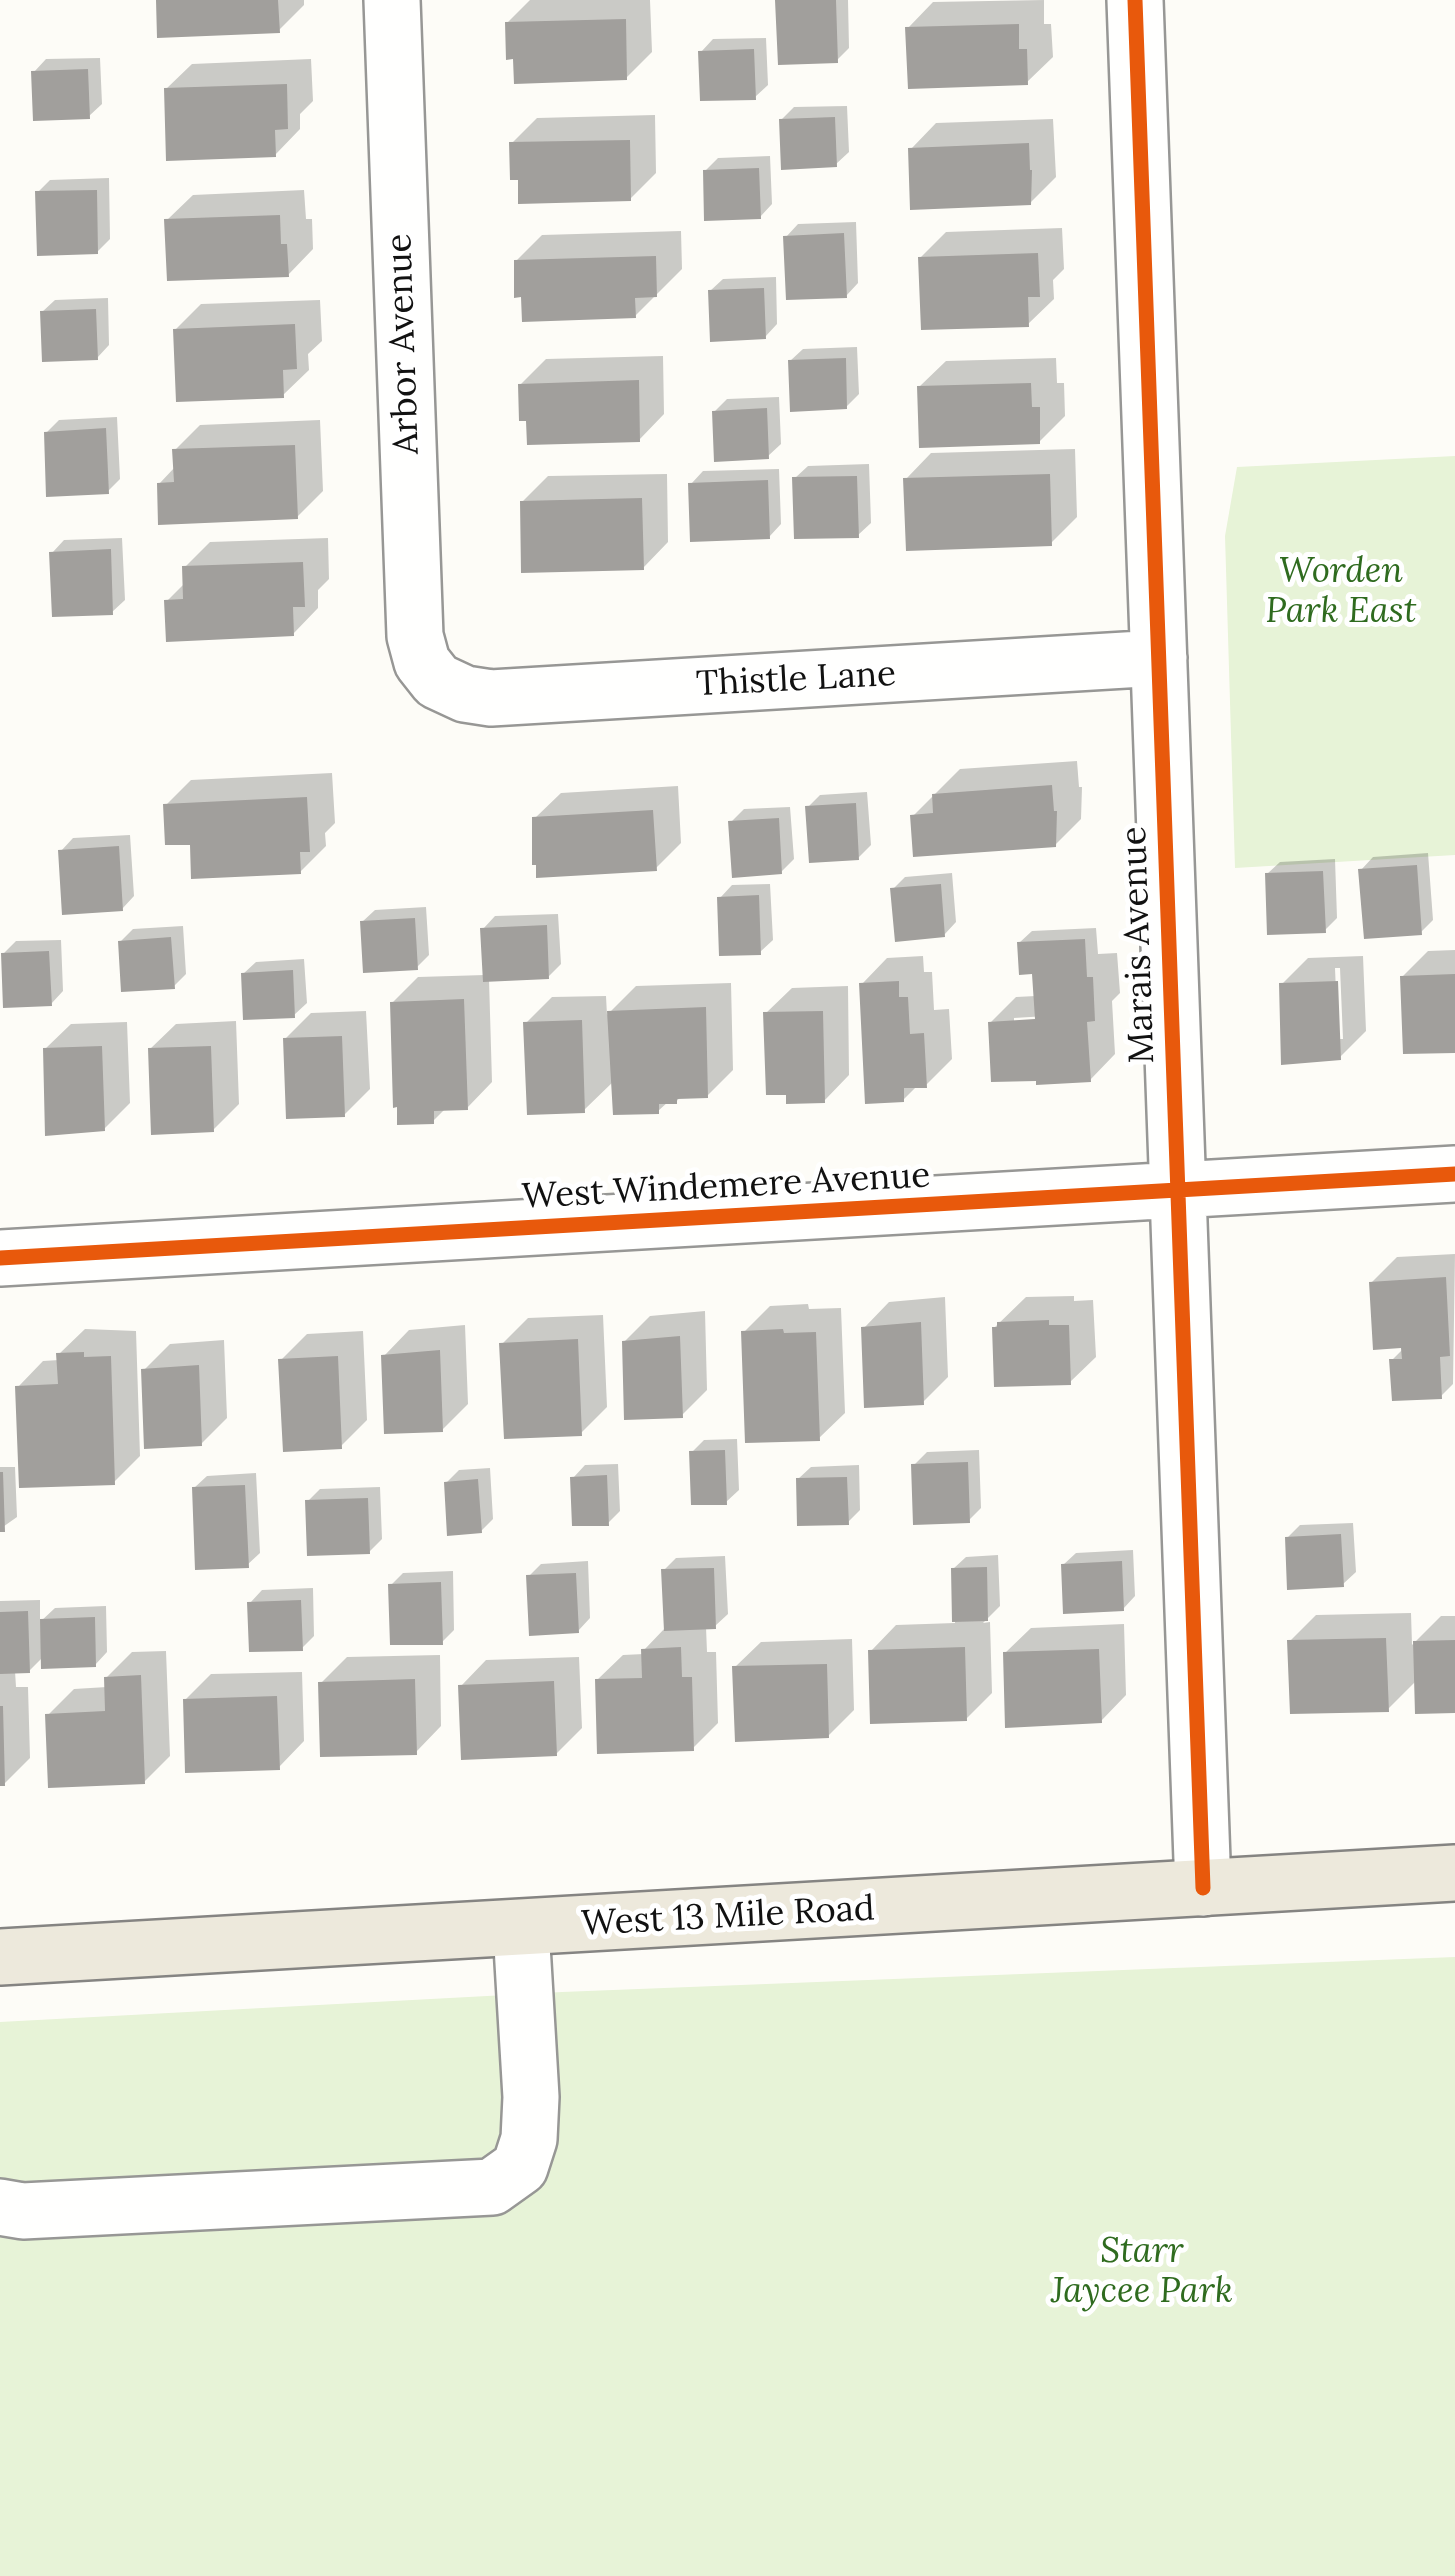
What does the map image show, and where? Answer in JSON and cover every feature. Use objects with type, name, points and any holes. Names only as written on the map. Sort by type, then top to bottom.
[{"type":"main road","name":"West 13 Mile Road","points":[[0,1957],[1455,1874]]},
{"type":"street","name":"Arbor Avenue","points":[[392,0],[415,636],[422,662],[438,681]]},
{"type":"street","name":"Marais Avenue","points":[[1135,0],[1203,1888]]},
{"type":"street","name":"Thistle Lane","points":[[438,681],[465,694],[491,698],[1158,658]]},
{"type":"street","name":"West Windemere Avenue","points":[[0,1258],[1455,1174]]},
{"type":"street","points":[[0,2207],[24,2211],[492,2186],[520,2167],[528,2139],[531,2096],[521,1929]]},
{"type":"green space","name":"Worden Park East","points":[[1455,456],[1455,855],[1235,868],[1225,536],[1237,467]]},
{"type":"green space","name":"Starr Jaycee Park","points":[[1455,1957],[1455,2576],[0,2576],[0,2022],[562,1992]]},
{"type":"building","points":[[156,0],[278,0],[280,33],[157,38]]},
{"type":"building","points":[[775,0],[836,0],[838,63],[778,65]]},
{"type":"building","points":[[626,19],[627,80],[514,84],[513,59],[506,60],[505,22]]},
{"type":"building","points":[[1019,24],[1019,49],[1027,49],[1028,85],[908,89],[905,27]]},
{"type":"building","points":[[754,49],[756,100],[700,101],[698,51]]},
{"type":"building","points":[[88,69],[90,119],[33,121],[31,71]]},
{"type":"building","points":[[287,84],[288,129],[275,130],[276,157],[166,161],[164,88]]},
{"type":"building","points":[[835,117],[837,167],[781,170],[779,119]]},
{"type":"building","points":[[630,140],[631,201],[518,204],[518,180],[510,180],[509,142]]},
{"type":"building","points":[[1029,143],[1031,205],[910,210],[908,148]]},
{"type":"building","points":[[759,168],[761,219],[704,221],[703,170]]},
{"type":"building","points":[[97,190],[98,254],[37,256],[35,191]]},
{"type":"building","points":[[280,215],[281,244],[287,244],[289,277],[167,281],[164,219]]},
{"type":"building","points":[[844,233],[847,298],[786,300],[783,236]]},
{"type":"building","points":[[1038,253],[1040,297],[1028,297],[1029,327],[921,330],[918,257]]},
{"type":"building","points":[[656,256],[657,297],[635,298],[636,318],[522,322],[521,297],[514,298],[514,260]]},
{"type":"building","points":[[764,288],[766,339],[710,342],[708,290]]},
{"type":"building","points":[[96,309],[98,360],[42,362],[40,311]]},
{"type":"building","points":[[295,324],[297,369],[283,370],[284,398],[176,402],[173,329]]},
{"type":"building","points":[[846,358],[847,409],[790,412],[788,360]]},
{"type":"building","points":[[639,380],[640,442],[527,445],[526,421],[519,421],[518,384]]},
{"type":"building","points":[[1031,383],[1032,407],[1040,407],[1040,444],[919,448],[917,386]]},
{"type":"building","points":[[767,408],[769,459],[714,462],[712,411]]},
{"type":"building","points":[[106,428],[109,494],[46,497],[44,432]]},
{"type":"building","points":[[295,445],[298,519],[158,525],[157,483],[174,482],[172,449]]},
{"type":"building","points":[[1050,474],[1052,546],[906,551],[903,478]]},
{"type":"building","points":[[857,476],[859,538],[794,539],[792,477]]},
{"type":"building","points":[[768,480],[770,539],[690,542],[688,483]]},
{"type":"building","points":[[642,498],[644,570],[521,573],[520,501]]},
{"type":"building","points":[[111,549],[113,615],[52,617],[49,552]]},
{"type":"building","points":[[303,562],[305,607],[293,607],[294,636],[166,642],[164,600],[183,599],[182,566]]},
{"type":"building","points":[[1052,785],[1057,811],[1056,847],[913,857],[910,815],[933,813],[932,794]]},
{"type":"building","points":[[307,797],[310,852],[300,852],[301,874],[191,879],[190,845],[165,845],[163,804]]},
{"type":"building","points":[[856,803],[859,860],[809,863],[805,806]]},
{"type":"building","points":[[653,810],[657,871],[536,878],[536,865],[532,865],[532,817]]},
{"type":"building","points":[[779,818],[782,874],[732,878],[728,821]]},
{"type":"building","points":[[119,846],[123,911],[62,915],[58,850]]},
{"type":"building","points":[[1417,865],[1422,935],[1364,939],[1358,869]]},
{"type":"building","points":[[1323,871],[1326,933],[1267,935],[1265,873]]},
{"type":"building","points":[[941,884],[945,937],[895,942],[890,888]]},
{"type":"building","points":[[759,895],[761,955],[719,956],[717,897]]},
{"type":"building","points":[[415,918],[418,970],[363,973],[360,921]]},
{"type":"building","points":[[547,925],[549,979],[483,982],[480,928]]},
{"type":"building","points":[[171,937],[175,989],[121,992],[118,941]]},
{"type":"building","points":[[1085,939],[1087,977],[1093,977],[1095,1021],[1087,1022],[1091,1082],[991,1082],[988,1022],[1035,1019],[1032,974],[1019,975],[1017,942]]},
{"type":"building","points":[[49,951],[52,1006],[3,1008],[1,953]]},
{"type":"building","points":[[293,970],[295,1018],[243,1020],[241,973]]},
{"type":"building","points":[[1455,974],[1455,1053],[1403,1054],[1400,976]]},
{"type":"building","points":[[899,981],[899,997],[908,997],[910,1034],[924,1033],[927,1088],[904,1088],[904,1102],[865,1104],[859,983]]},
{"type":"building","points":[[1338,981],[1341,1060],[1281,1065],[1279,983]]},
{"type":"building","points":[[464,999],[468,1110],[434,1111],[434,1124],[397,1125],[397,1107],[393,1108],[390,1002]]},
{"type":"building","points":[[706,1007],[708,1098],[659,1104],[659,1114],[613,1115],[607,1011]]},
{"type":"building","points":[[823,1011],[825,1103],[786,1104],[786,1095],[766,1095],[763,1012]]},
{"type":"building","points":[[582,1020],[585,1113],[527,1115],[523,1022]]},
{"type":"building","points":[[342,1036],[345,1117],[286,1119],[283,1038]]},
{"type":"building","points":[[102,1046],[105,1131],[45,1136],[43,1048]]},
{"type":"building","points":[[211,1046],[214,1132],[151,1135],[148,1048]]},
{"type":"building","points":[[1446,1277],[1450,1356],[1440,1357],[1442,1399],[1392,1401],[1389,1359],[1402,1359],[1401,1348],[1373,1350],[1369,1282]]},
{"type":"building","points":[[1049,1320],[1049,1325],[1069,1325],[1071,1385],[994,1387],[992,1327],[997,1327],[997,1322]]},
{"type":"building","points":[[921,1322],[924,1405],[864,1408],[861,1327]]},
{"type":"building","points":[[783,1329],[784,1333],[816,1332],[820,1441],[745,1443],[741,1331]]},
{"type":"building","points":[[680,1336],[683,1418],[624,1420],[622,1341]]},
{"type":"building","points":[[578,1339],[582,1436],[504,1439],[499,1343]]},
{"type":"building","points":[[440,1350],[443,1432],[384,1434],[381,1355]]},
{"type":"building","points":[[84,1352],[84,1357],[111,1356],[115,1485],[19,1488],[15,1386],[58,1384],[56,1353]]},
{"type":"building","points":[[338,1356],[342,1449],[283,1452],[278,1359]]},
{"type":"building","points":[[199,1365],[202,1446],[144,1449],[141,1369]]},
{"type":"building","points":[[725,1450],[727,1505],[691,1505],[689,1451]]},
{"type":"building","points":[[968,1462],[970,1523],[913,1525],[911,1464]]},
{"type":"building","points":[[3,1472],[5,1532],[0,1532]]},
{"type":"building","points":[[607,1475],[609,1526],[572,1526],[570,1477]]},
{"type":"building","points":[[847,1477],[849,1525],[797,1526],[796,1478]]},
{"type":"building","points":[[478,1479],[482,1533],[447,1536],[444,1482]]},
{"type":"building","points":[[245,1485],[249,1568],[195,1570],[192,1487]]},
{"type":"building","points":[[368,1498],[370,1554],[307,1556],[305,1500]]},
{"type":"building","points":[[1341,1534],[1344,1587],[1287,1590],[1285,1537]]},
{"type":"building","points":[[1122,1561],[1124,1611],[1063,1614],[1061,1564]]},
{"type":"building","points":[[987,1567],[988,1621],[952,1622],[951,1568]]},
{"type":"building","points":[[714,1568],[716,1629],[664,1631],[661,1569]]},
{"type":"building","points":[[576,1573],[579,1633],[529,1636],[526,1575]]},
{"type":"building","points":[[441,1582],[443,1645],[390,1645],[388,1584]]},
{"type":"building","points":[[301,1600],[303,1651],[249,1652],[247,1602]]},
{"type":"building","points":[[28,1611],[30,1673],[0,1674],[0,1612]]},
{"type":"building","points":[[95,1617],[96,1667],[41,1669],[40,1619]]},
{"type":"building","points":[[1386,1638],[1389,1712],[1290,1714],[1287,1640]]},
{"type":"building","points":[[1455,1640],[1455,1713],[1415,1714],[1413,1641]]},
{"type":"building","points":[[681,1647],[682,1677],[692,1677],[694,1751],[597,1754],[595,1679],[642,1678],[641,1649]]},
{"type":"building","points":[[965,1647],[967,1721],[870,1724],[868,1650]]},
{"type":"building","points":[[1099,1649],[1102,1723],[1005,1728],[1003,1652]]},
{"type":"building","points":[[827,1664],[829,1738],[735,1742],[732,1666]]},
{"type":"building","points":[[141,1675],[145,1784],[48,1788],[45,1714],[105,1711],[104,1677]]},
{"type":"building","points":[[415,1679],[417,1755],[320,1757],[318,1682]]},
{"type":"building","points":[[554,1681],[557,1756],[461,1760],[458,1685]]},
{"type":"building","points":[[277,1696],[280,1770],[185,1773],[183,1699]]},
{"type":"building","points":[[3,1706],[5,1786],[0,1786]]},
{"type":"cycle path","points":[[1135,0],[1203,1888]]},
{"type":"cycle path","points":[[0,1258],[1455,1174]]}]
